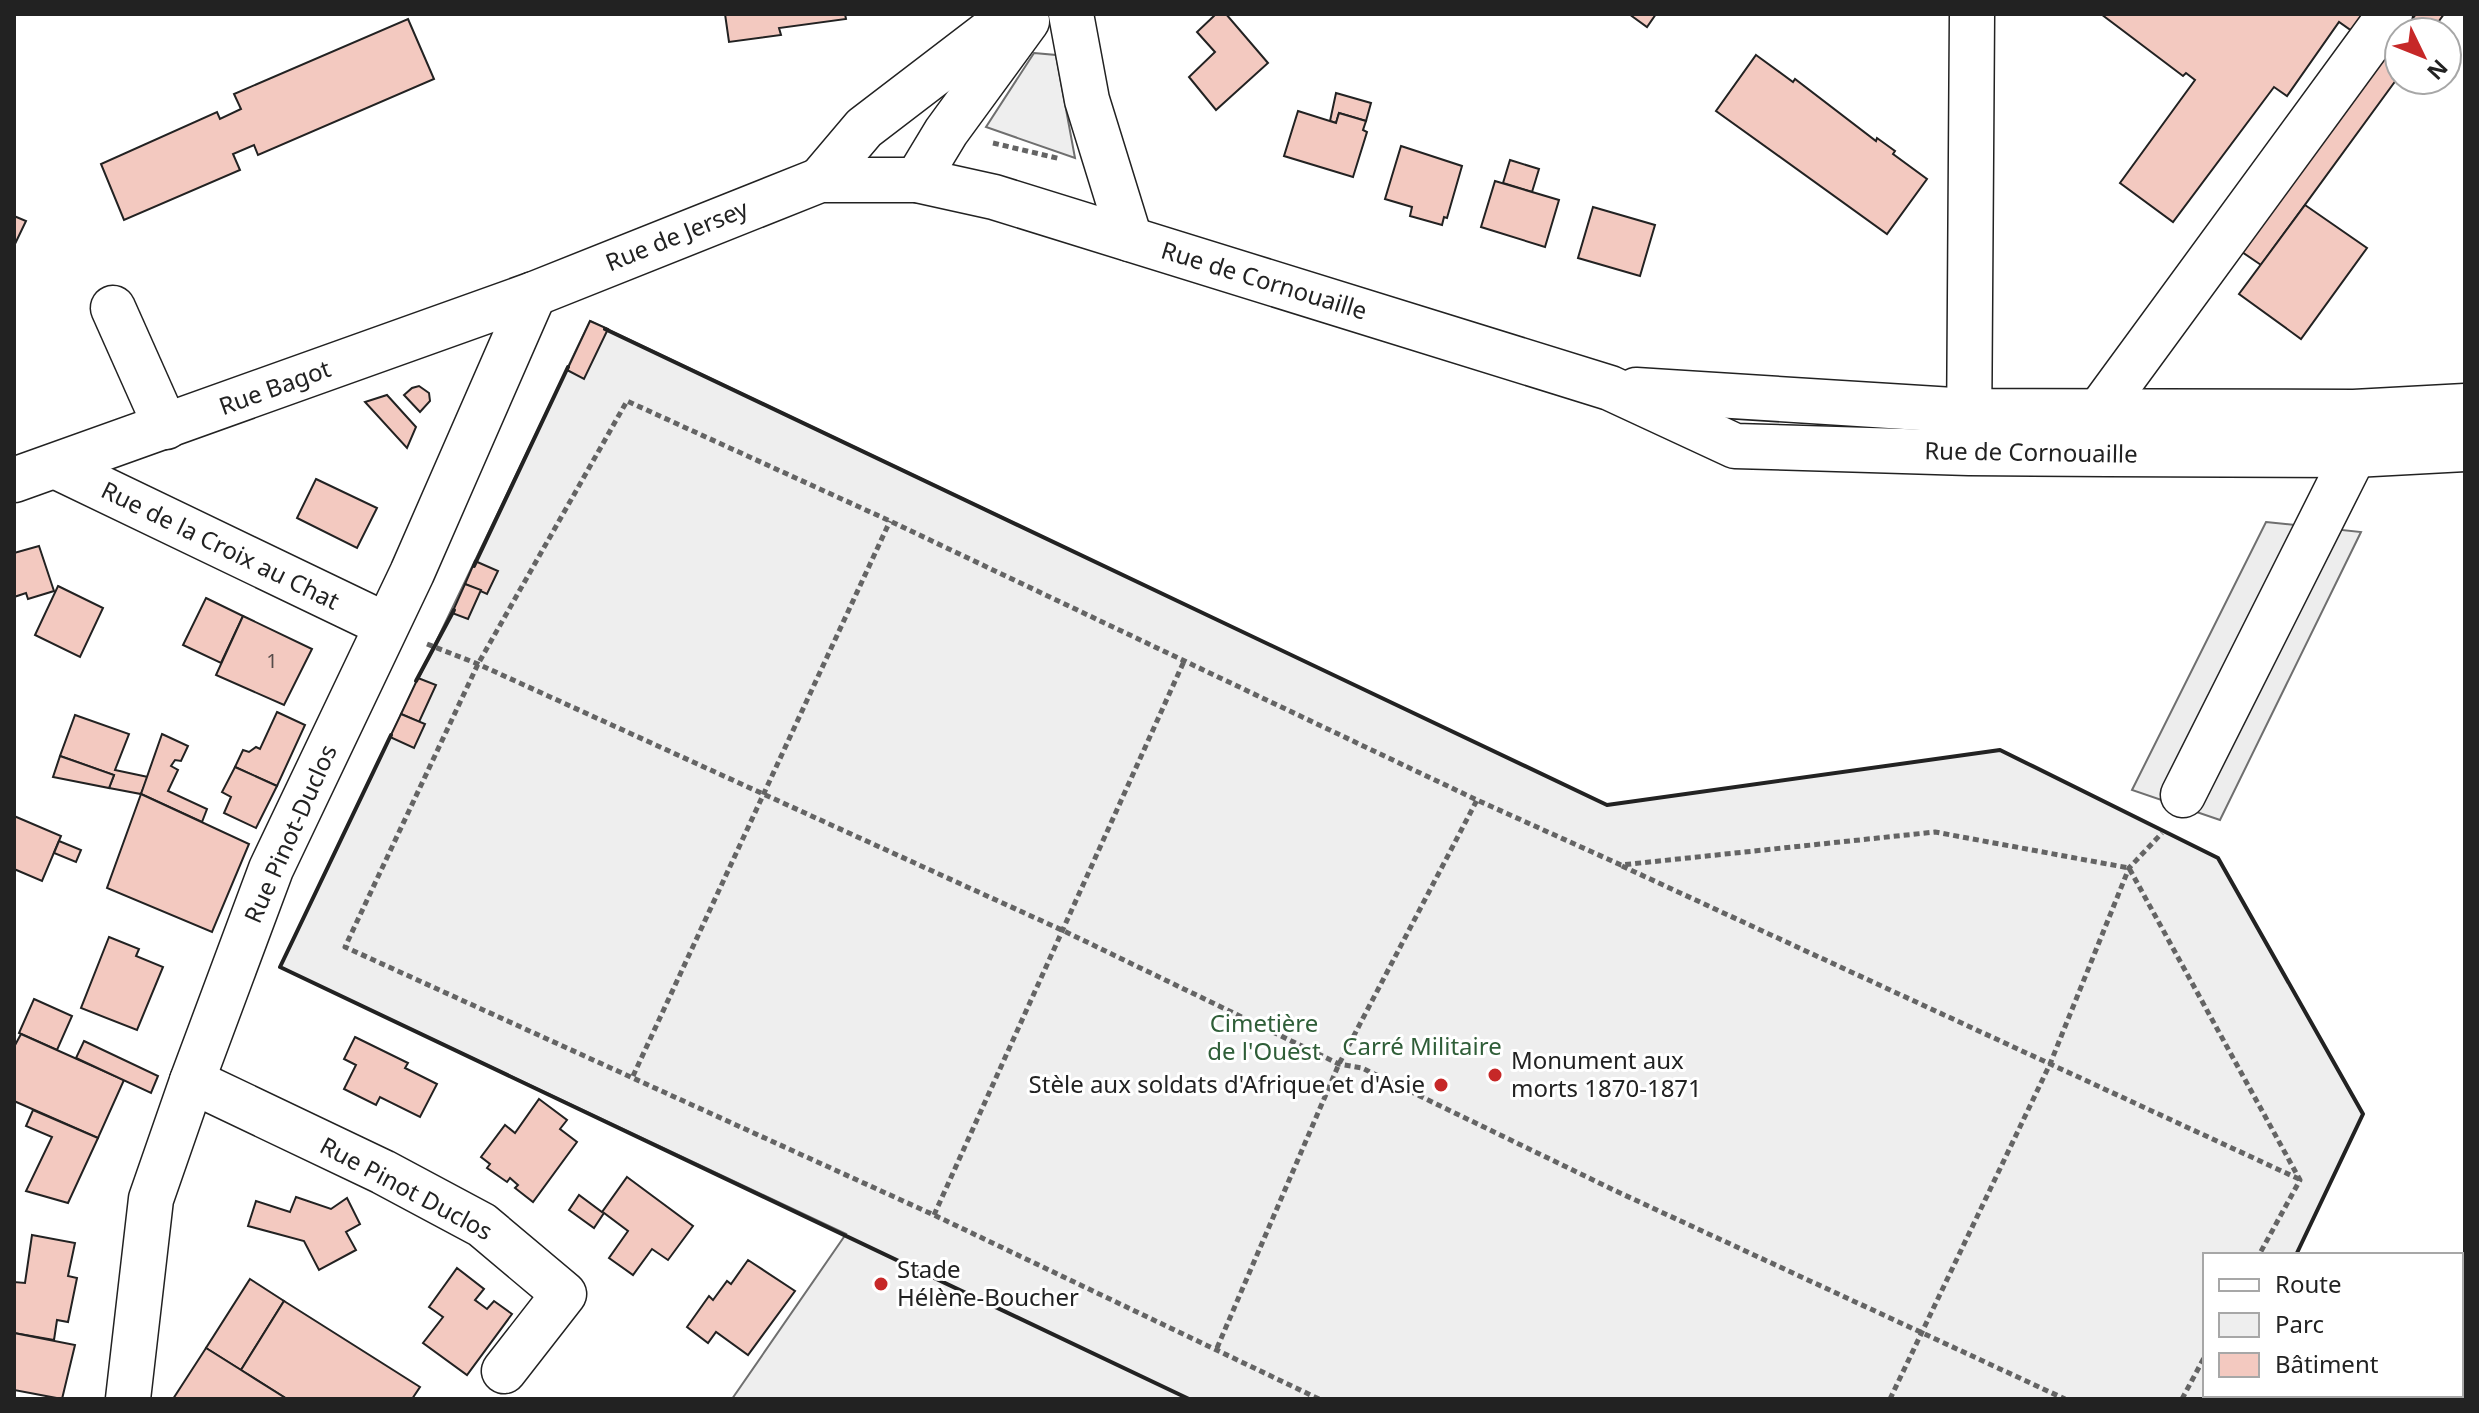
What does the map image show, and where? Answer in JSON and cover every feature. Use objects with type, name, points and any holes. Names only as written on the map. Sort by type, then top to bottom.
[{"type":"street","name":"Rue de Jersey","points":[[820,180],[864,128],[1013,14]]},
{"type":"street","points":[[917,180],[946,132],[1033,14]]},
{"type":"street","points":[[1071,14],[1087,100],[1130,239]]},
{"type":"street","points":[[1969,453],[1972,14]]},
{"type":"street","points":[[2100,410],[2390,14]]},
{"type":"street","name":"Rue de Jersey","points":[[534,294],[820,180],[917,180]]},
{"type":"street","name":"Rue de Cornouaille","points":[[917,180],[994,197],[1610,388],[1735,446],[1969,453],[2354,455],[2465,449]]},
{"type":"street","name":"Rue Bagot","points":[[14,480],[534,294]]},
{"type":"street","name":"Rue Pinot-Duclos","points":[[128,1399],[151,1199],[192,1081],[271,869],[386,625],[534,294]]},
{"type":"street","points":[[113,308],[166,427]]},
{"type":"street","name":"Rue de Cornouaille","points":[[1610,388],[1969,411],[2354,412],[2465,406]]},
{"type":"street","points":[[2183,795],[2354,455],[2354,412]]},
{"type":"street","name":"Rue de la Croix au Chat","points":[[55,466],[386,625]]},
{"type":"street","name":"Rue Pinot Duclos","points":[[192,1081],[383,1172],[482,1225],[564,1294],[504,1371]]},
{"type":"path","points":[[1319,1399],[934,1215],[345,947],[478,664],[627,401],[1185,659],[1477,800],[2300,1180]]},
{"type":"path","points":[[633,1076],[890,521]]},
{"type":"path","points":[[386,625],[1064,931],[1339,1064],[1362,1068],[1618,1192],[2065,1399]]},
{"type":"path","points":[[934,1215],[1185,659]]},
{"type":"path","points":[[1890,1399],[2050,1064],[2129,868],[2163,831],[2183,795]]},
{"type":"path","points":[[1217,1348],[1339,1064],[1477,800]]},
{"type":"path","points":[[1621,865],[1935,832],[2129,868]]},
{"type":"path","points":[[2129,868],[2300,1180]]},
{"type":"path","points":[[2260,1253],[2300,1180]]},
{"type":"path","points":[[2182,1399],[2203,1360]]},
{"type":"green space","points":[[1034,53],[1056,55],[1075,158],[986,127]]},
{"type":"green space","name":"Cimetière de l'Ouest","points":[[590,321],[1607,805],[2000,750],[2218,858],[2363,1114],[2297,1253],[2203,1253],[2203,1397],[2227,1399],[732,1399],[846,1234],[280,967]]},
{"type":"shaded area","points":[[2266,522],[2361,532],[2220,820],[2132,790]]},
{"type":"building","points":[[725,14],[845,14],[846,19],[779,28],[781,35],[729,42]]},
{"type":"building","points":[[1216,14],[1226,14],[1268,63],[1216,110],[1189,77],[1215,52],[1197,32]]},
{"type":"building","points":[[1629,14],[1656,14],[1647,27]]},
{"type":"building","points":[[2101,14],[2364,14],[2352,31],[2339,22],[2287,96],[2274,87],[2173,222],[2120,183],[2195,80],[2186,73],[2183,76]]},
{"type":"building","points":[[2416,14],[2444,14],[2443,16],[2415,16]]},
{"type":"building","points":[[408,19],[434,79],[258,155],[254,145],[233,154],[240,170],[124,220],[101,164],[217,112],[220,119],[241,109],[234,94]]},
{"type":"building","points":[[1756,55],[1793,82],[1795,79],[1876,141],[1877,138],[1895,151],[1893,154],[1927,179],[1887,234],[1716,111]]},
{"type":"building","points":[[2383,60],[2384,96],[2261,265],[2242,252]]},
{"type":"building","points":[[1336,93],[1371,103],[1366,121],[1339,113],[1336,123],[1330,121]]},
{"type":"building","points":[[1298,111],[1336,123],[1339,113],[1366,121],[1363,130],[1367,132],[1353,177],[1284,156]]},
{"type":"building","points":[[1401,146],[1462,166],[1447,218],[1444,217],[1442,225],[1410,216],[1412,207],[1385,199]]},
{"type":"building","points":[[1510,160],[1539,169],[1532,192],[1503,183]]},
{"type":"building","points":[[1495,181],[1559,200],[1545,247],[1481,227]]},
{"type":"building","points":[[2305,205],[2367,248],[2301,339],[2239,294]]},
{"type":"building","points":[[1593,207],[1655,225],[1640,276],[1578,258]]},
{"type":"building","points":[[14,216],[26,221],[14,246]]},
{"type":"building","points":[[590,321],[608,329],[584,379],[567,370]]},
{"type":"building","points":[[419,386],[429,393],[430,401],[420,412],[404,395]]},
{"type":"building","points":[[387,395],[416,427],[407,448],[365,402]]},
{"type":"building","points":[[316,479],[377,508],[357,548],[297,518]]},
{"type":"building","points":[[39,546],[54,591],[28,599],[26,593],[14,597],[14,553]]},
{"type":"building","points":[[475,561],[498,571],[487,594],[465,584]]},
{"type":"building","points":[[465,584],[481,590],[468,619],[452,613]]},
{"type":"building","points":[[58,586],[103,608],[80,657],[35,635]]},
{"type":"building","points":[[206,598],[243,616],[221,663],[183,645]]},
{"type":"building","points":[[243,616],[312,649],[284,705],[216,675]]},
{"type":"building","points":[[418,678],[436,685],[419,722],[401,714]]},
{"type":"building","points":[[277,712],[305,725],[277,786],[235,767],[243,750],[260,749]]},
{"type":"building","points":[[401,714],[425,724],[414,748],[390,737]]},
{"type":"building","points":[[75,715],[129,734],[115,770],[148,777],[141,794],[109,788],[114,775],[60,756]]},
{"type":"building","points":[[162,734],[188,746],[181,761],[175,760],[171,766],[178,770],[168,791],[207,809],[202,822],[141,794]]},
{"type":"building","points":[[60,756],[114,775],[109,788],[53,777]]},
{"type":"building","points":[[235,767],[277,786],[256,828],[224,813],[231,797],[222,792]]},
{"type":"building","points":[[141,794],[249,844],[212,932],[107,888]]},
{"type":"building","points":[[14,816],[61,836],[42,881],[14,869]]},
{"type":"building","points":[[59,841],[81,850],[76,862],[54,853]]},
{"type":"building","points":[[109,937],[139,949],[136,956],[163,967],[137,1030],[81,1008]]},
{"type":"building","points":[[34,999],[72,1016],[57,1050],[19,1033]]},
{"type":"building","points":[[21,1034],[124,1080],[98,1138],[14,1101],[14,1047]]},
{"type":"building","points":[[355,1037],[408,1063],[405,1068],[437,1084],[420,1117],[380,1097],[376,1105],[344,1089],[356,1065],[344,1059]]},
{"type":"building","points":[[84,1041],[158,1076],[151,1093],[76,1058]]},
{"type":"building","points":[[539,1099],[567,1120],[560,1129],[577,1142],[533,1202],[515,1188],[518,1185],[510,1178],[507,1182],[487,1168],[490,1164],[481,1157],[505,1125],[515,1133]]},
{"type":"building","points":[[33,1110],[98,1138],[68,1203],[26,1191],[52,1137],[26,1126]]},
{"type":"building","points":[[627,1177],[693,1226],[668,1260],[652,1249],[633,1275],[609,1258],[628,1231],[604,1213],[594,1228],[569,1210],[579,1195],[602,1212]]},
{"type":"building","points":[[296,1197],[331,1209],[347,1198],[360,1224],[346,1232],[356,1250],[319,1270],[304,1241],[248,1226],[256,1201],[290,1212]]},
{"type":"building","points":[[32,1235],[75,1243],[68,1276],[77,1278],[68,1322],[57,1320],[54,1340],[14,1333],[14,1282],[25,1283]]},
{"type":"building","points":[[748,1260],[795,1291],[748,1355],[716,1332],[708,1343],[687,1327],[709,1296],[713,1300],[727,1281],[731,1284]]},
{"type":"building","points":[[457,1268],[484,1289],[475,1300],[487,1309],[494,1301],[512,1314],[467,1375],[423,1343],[443,1317],[429,1307]]},
{"type":"building","points":[[250,1279],[284,1301],[241,1370],[206,1348]]},
{"type":"building","points":[[284,1301],[420,1387],[412,1399],[287,1399],[241,1370]]},
{"type":"building","points":[[14,1333],[75,1345],[62,1399],[14,1390]]},
{"type":"building","points":[[206,1348],[241,1370],[287,1399],[173,1399]]},
{"type":"building","points":[[2229,1397],[2324,1397],[2323,1399]]},
{"type":"wall","points":[[605,329],[1607,805],[2000,750],[2218,858],[2363,1114],[2297,1253]]},
{"type":"wall","points":[[474,566],[568,367]]},
{"type":"wall","points":[[416,681],[454,610]]},
{"type":"wall","points":[[391,735],[280,967],[1189,1399]]},
{"type":"place","name":"Monument aux morts 1870-1871","points":[[1495,1075]]},
{"type":"place","name":"Stèle aux soldats d'Afrique et d'Asie","points":[[1441,1085]]},
{"type":"place","name":"Stade Hélène-Boucher","points":[[881,1284]]},
{"type":"park label","name":"Carré Militaire","points":[[1422,1047]]}]
